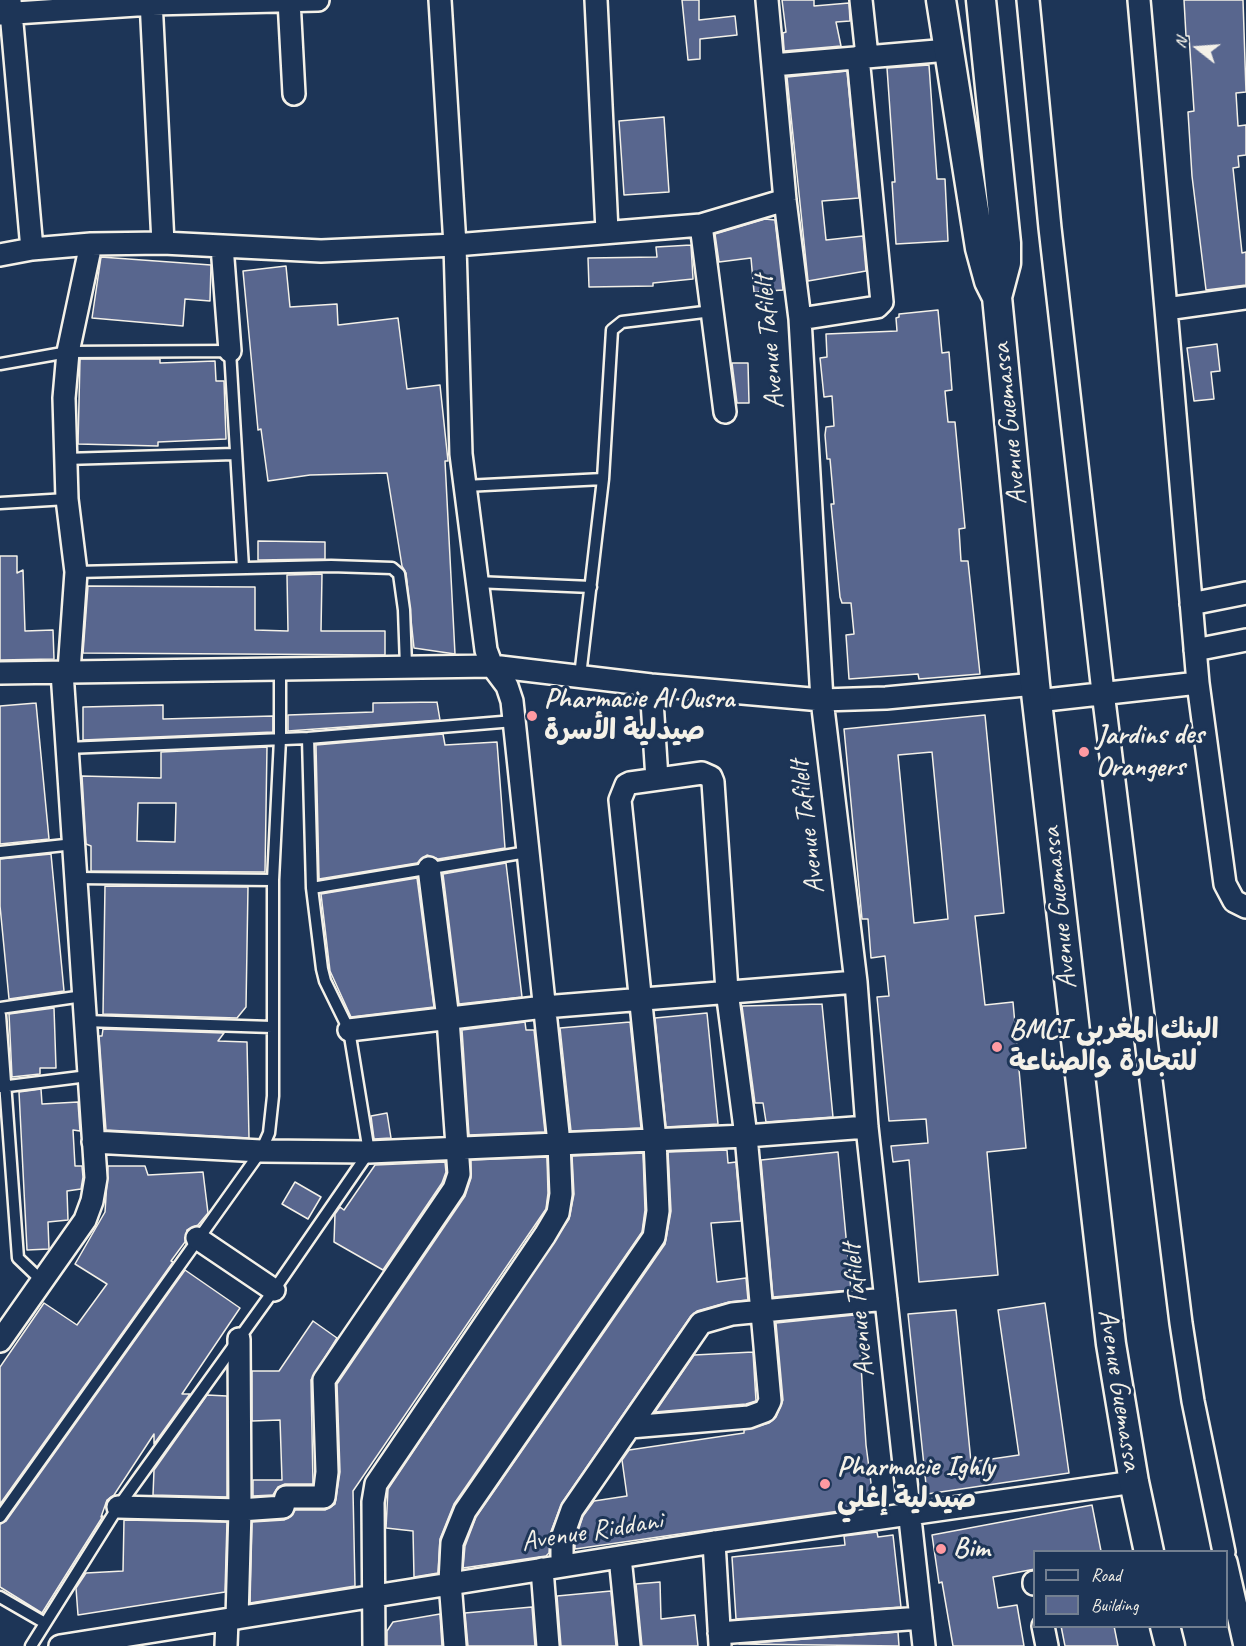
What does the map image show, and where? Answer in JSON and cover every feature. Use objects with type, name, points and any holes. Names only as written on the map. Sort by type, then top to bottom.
[{"type":"main road","name":"Avenue Guemassa","points":[[941,0],[980,248],[989,281],[997,297]]},
{"type":"main road","name":"Avenue Guemassa","points":[[981,0],[1006,243],[1006,263],[997,297],[1036,693],[1105,1300],[1134,1482],[1149,1550]]},
{"type":"main road","points":[[1166,1628],[1170,1646]]},
{"type":"street","points":[[33,249],[7,9],[152,2],[318,0]]},
{"type":"street","points":[[374,1646],[373,1502],[376,1484],[558,1213],[561,1194],[559,1143],[514,721],[507,686],[492,666],[482,627],[458,418],[455,245],[440,0]]},
{"type":"street","points":[[596,0],[607,231]]},
{"type":"street","name":"Avenue Tafilelt","points":[[767,0],[785,200],[800,319],[822,700],[856,982],[867,1127],[924,1646]]},
{"type":"street","points":[[800,319],[877,307],[882,302],[862,56],[861,0]]},
{"type":"street","points":[[1028,0],[1050,228],[1103,692],[1181,1323],[1195,1413],[1224,1550]]},
{"type":"street","points":[[1139,0],[1198,683],[1226,884],[1234,901],[1246,907]]},
{"type":"street","points":[[289,1],[294,94]]},
{"type":"street","points":[[152,2],[163,243]]},
{"type":"street","points":[[773,65],[948,50]]},
{"type":"street","points":[[0,255],[33,249],[91,244],[163,243],[321,251],[455,245],[701,225],[785,200]]},
{"type":"street","points":[[701,225],[725,412]]},
{"type":"street","points":[[0,1341],[85,1220],[96,1178],[67,748],[66,671],[76,572],[67,499],[64,398],[68,352],[91,244]]},
{"type":"street","points":[[222,246],[230,351]]},
{"type":"street","points":[[1166,309],[1246,298]]},
{"type":"street","points":[[1191,604],[1246,593]]},
{"type":"street","points":[[1195,650],[1246,640]]},
{"type":"street","points":[[0,673],[492,666],[651,685],[822,700],[1103,692],[1198,683]]},
{"type":"street","points":[[651,685],[657,779]]},
{"type":"street","points":[[455,1646],[450,1582],[452,1543],[465,1511],[654,1237],[658,1211],[655,1140],[620,800],[626,785],[630,783],[702,773],[711,777],[713,782],[727,991],[746,1136],[760,1311],[770,1401],[765,1411],[749,1417],[630,1427]]},
{"type":"street","points":[[118,1507],[240,1510],[284,1507],[286,1497],[324,1497],[327,1484],[324,1380],[454,1189],[459,1174],[459,1148],[448,1019],[429,868]]},
{"type":"street","points":[[349,1030],[544,1007],[856,982]]},
{"type":"street","points":[[93,1142],[261,1151],[369,1152],[746,1136],[867,1127]]},
{"type":"street","points":[[197,1238],[274,1290]]},
{"type":"street","points":[[548,1646],[552,1567],[566,1522],[701,1323],[711,1318],[760,1311],[886,1299]]},
{"type":"street","points":[[226,1646],[232,1619],[240,1510],[239,1340]]},
{"type":"street","name":"Avenue Riddani","points":[[60,1646],[118,1642],[232,1619],[450,1582],[1134,1482]]},
{"type":"street","points":[[714,1542],[720,1640],[921,1618]]},
{"type":"street","points":[[620,1557],[628,1646]]},
{"type":"street","points":[[1228,1567],[1245,1646]]},
{"type":"street","points":[[1043,1628],[1047,1646]]},
{"type":"lane","points":[[580,676],[603,478],[610,340],[615,325],[712,311]]},
{"type":"lane","points":[[0,364],[68,352],[230,351],[234,454],[243,568]]},
{"type":"lane","points":[[65,459],[234,454]]},
{"type":"lane","points":[[465,486],[603,478]]},
{"type":"lane","points":[[0,503],[67,499]]},
{"type":"lane","points":[[76,572],[331,566],[396,570],[399,574],[404,609],[406,666]]},
{"type":"lane","points":[[476,582],[591,587]]},
{"type":"lane","points":[[0,1517],[261,1151],[272,1116],[273,880],[280,739],[280,668]]},
{"type":"lane","points":[[67,748],[308,738],[514,721]]},
{"type":"lane","points":[[31,1646],[118,1507],[239,1340],[369,1152],[349,1030],[323,975],[312,888],[308,738]]},
{"type":"lane","points":[[0,852],[74,844]]},
{"type":"lane","points":[[312,888],[527,852]]},
{"type":"lane","points":[[76,878],[273,880]]},
{"type":"lane","points":[[0,1008],[83,996]]},
{"type":"lane","points":[[0,1016],[18,1258],[41,1280]]},
{"type":"lane","points":[[85,1021],[272,1027]]},
{"type":"lane","points":[[4,1086],[88,1076]]},
{"type":"lane","points":[[0,1597],[45,1623]]},
{"type":"building","points":[[682,0],[699,0],[699,20],[735,16],[737,35],[700,39],[700,59],[688,60]]},
{"type":"building","points":[[782,0],[814,0],[814,6],[849,3],[850,21],[836,22],[841,46],[784,51],[783,33],[786,32]]},
{"type":"building","points":[[1184,0],[1243,0],[1246,92],[1236,93],[1238,126],[1246,125],[1246,155],[1238,156],[1239,167],[1233,168],[1242,253],[1246,252],[1246,285],[1206,290],[1192,176],[1188,112],[1194,111]]},
{"type":"building","points":[[929,65],[937,179],[945,179],[948,241],[896,244],[892,182],[895,182],[887,68]]},
{"type":"building","points":[[847,71],[859,198],[822,201],[826,240],[863,236],[866,271],[808,281],[787,77]]},
{"type":"building","points":[[664,117],[669,192],[624,195],[619,121]]},
{"type":"building","points":[[765,219],[775,220],[783,290],[754,292],[751,258],[719,262],[715,234]]},
{"type":"building","points":[[691,245],[693,279],[653,283],[653,286],[589,287],[588,258],[657,257],[656,247]]},
{"type":"building","points":[[101,257],[211,265],[210,301],[185,299],[183,326],[92,318]]},
{"type":"building","points":[[286,266],[290,307],[337,304],[338,325],[398,318],[407,389],[440,385],[448,461],[445,461],[455,654],[414,648],[406,573],[402,566],[387,473],[310,475],[268,481],[261,429],[258,430],[243,271]]},
{"type":"building","points":[[938,310],[942,353],[949,352],[952,390],[945,391],[948,422],[955,422],[965,528],[959,529],[961,561],[968,561],[980,674],[919,679],[918,674],[849,679],[846,635],[854,634],[851,603],[842,603],[840,597],[831,504],[834,504],[830,459],[827,459],[825,435],[826,427],[834,426],[832,396],[824,397],[820,358],[827,357],[826,334],[897,331],[896,318],[899,314]]},
{"type":"building","points":[[1217,344],[1220,371],[1211,372],[1214,399],[1194,401],[1187,348]]},
{"type":"building","points":[[80,359],[160,359],[160,363],[215,361],[216,381],[224,381],[226,439],[158,442],[158,446],[78,444]]},
{"type":"building","points":[[732,363],[748,363],[749,403],[737,403]]},
{"type":"building","points":[[258,541],[325,542],[325,559],[258,560]]},
{"type":"building","points":[[0,556],[17,556],[17,573],[23,570],[25,631],[53,630],[54,659],[0,660]]},
{"type":"building","points":[[322,574],[321,631],[385,631],[385,655],[83,653],[88,586],[255,587],[255,630],[288,631],[287,575]]},
{"type":"building","points":[[437,702],[440,720],[288,731],[288,715],[373,712],[373,703]]},
{"type":"building","points":[[36,703],[49,839],[0,844],[0,706]]},
{"type":"building","points":[[163,705],[163,719],[273,716],[273,732],[83,740],[83,707]]},
{"type":"building","points":[[985,715],[1004,913],[975,916],[985,1005],[1013,1002],[1026,1148],[987,1152],[998,1275],[919,1282],[909,1160],[893,1162],[891,1146],[928,1143],[926,1119],[889,1121],[877,997],[889,996],[885,956],[871,958],[868,919],[862,919],[844,729]],"holes":[[[932,752],[948,919],[914,923],[898,755]]]},
{"type":"building","points":[[443,734],[445,745],[497,742],[505,848],[438,859],[427,855],[417,863],[319,879],[316,745]]},
{"type":"building","points":[[267,747],[265,872],[91,871],[91,846],[86,844],[82,776],[161,778],[161,752]],"holes":[[[138,803],[176,803],[175,842],[137,841]]]},
{"type":"building","points":[[51,854],[64,991],[9,999],[0,906],[0,859]]},
{"type":"building","points":[[506,863],[522,997],[459,1004],[443,874]]},
{"type":"building","points":[[417,878],[434,1007],[351,1017],[330,971],[321,894]]},
{"type":"building","points":[[105,886],[248,887],[246,1007],[237,1018],[103,1014]]},
{"type":"building","points":[[822,1004],[833,1117],[766,1122],[763,1103],[755,1103],[742,1006]]},
{"type":"building","points":[[54,1008],[56,1068],[40,1068],[40,1074],[12,1077],[9,1014]]},
{"type":"building","points":[[707,1013],[718,1124],[666,1127],[655,1018]]},
{"type":"building","points":[[525,1022],[526,1030],[534,1030],[545,1132],[469,1135],[462,1030]]},
{"type":"building","points":[[630,1022],[641,1128],[571,1131],[560,1028]]},
{"type":"building","points":[[103,1029],[224,1033],[218,1041],[247,1042],[249,1138],[106,1130],[99,1036],[102,1036]]},
{"type":"building","points":[[41,1089],[42,1104],[78,1102],[80,1131],[73,1130],[75,1166],[82,1166],[83,1177],[81,1189],[67,1191],[68,1220],[48,1222],[49,1249],[27,1250],[19,1092]]},
{"type":"building","points":[[387,1113],[391,1138],[374,1139],[371,1116]]},
{"type":"building","points":[[727,1150],[728,1163],[736,1162],[741,1221],[711,1223],[717,1282],[746,1278],[748,1300],[729,1302],[697,1311],[691,1316],[562,1503],[550,1534],[549,1553],[546,1556],[463,1568],[465,1546],[476,1517],[665,1244],[671,1211],[668,1152]]},
{"type":"building","points":[[838,1152],[851,1290],[773,1297],[761,1160]]},
{"type":"building","points":[[643,1153],[645,1210],[642,1232],[454,1504],[440,1539],[438,1573],[414,1577],[413,1531],[386,1528],[388,1489],[569,1219],[574,1194],[572,1156]]},
{"type":"building","points":[[547,1157],[546,1209],[353,1491],[355,1586],[250,1603],[252,1522],[284,1520],[295,1510],[325,1510],[335,1504],[340,1472],[337,1384],[465,1196],[471,1178],[471,1160]]},
{"type":"building","points":[[445,1162],[446,1172],[442,1183],[383,1270],[334,1242],[335,1214],[340,1207],[344,1210],[375,1165]]},
{"type":"building","points":[[108,1166],[145,1166],[148,1175],[203,1172],[208,1213],[198,1225],[187,1230],[185,1242],[171,1261],[173,1262],[0,1504],[0,1367],[44,1303],[77,1325],[107,1284],[75,1264],[105,1212]]},
{"type":"building","points":[[295,1182],[321,1197],[308,1219],[282,1204]]},
{"type":"building","points":[[185,1270],[240,1308],[182,1394],[190,1394],[154,1444],[154,1434],[114,1495],[107,1500],[101,1517],[103,1516],[42,1613],[0,1587],[0,1524],[6,1521]]},
{"type":"building","points":[[1045,1303],[1069,1473],[927,1494],[908,1314],[956,1310],[971,1462],[1019,1455],[998,1310]]},
{"type":"building","points":[[854,1315],[858,1317],[866,1445],[874,1506],[575,1549],[575,1540],[583,1516],[594,1501],[627,1496],[622,1460],[629,1450],[744,1433],[744,1430],[769,1423],[776,1417],[783,1400],[776,1323]]},
{"type":"building","points":[[313,1321],[337,1338],[311,1380],[313,1484],[285,1484],[278,1487],[273,1495],[253,1496],[253,1480],[282,1480],[280,1420],[252,1421],[252,1371],[279,1371]]},
{"type":"building","points":[[753,1352],[756,1401],[746,1404],[655,1412],[694,1355]]},
{"type":"building","points":[[207,1395],[227,1396],[227,1497],[153,1495],[154,1470]]},
{"type":"building","points":[[1092,1505],[1101,1550],[1033,1550],[1033,1569],[993,1577],[998,1608],[1017,1605],[1024,1646],[953,1646],[942,1582],[939,1583],[932,1535]]},
{"type":"building","points":[[124,1520],[227,1522],[225,1592],[78,1615],[76,1588],[86,1573],[123,1571]]},
{"type":"building","points":[[877,1532],[878,1537],[893,1535],[901,1607],[736,1619],[732,1557],[845,1545],[844,1536]]},
{"type":"building","points":[[660,1582],[661,1619],[695,1615],[698,1646],[642,1646],[636,1584]]},
{"type":"building","points":[[611,1591],[616,1646],[561,1646],[557,1596]]},
{"type":"building","points":[[532,1607],[535,1646],[468,1646],[465,1613]]},
{"type":"building","points":[[440,1614],[442,1646],[387,1646],[387,1631],[393,1622]]},
{"type":"building","points":[[1061,1628],[1114,1628],[1118,1646],[1065,1646]]},
{"type":"building","points":[[898,1632],[899,1646],[739,1644]]},
{"type":"place","name":"Pharmacie Al Ousra صيدلية الأسرة","points":[[532,716]]},
{"type":"place","name":"Jardins des Orangers","points":[[1084,752]]},
{"type":"place","name":"BMCI البنك المغربي للتجارة والصناعة","points":[[997,1047]]},
{"type":"place","name":"Pharmacie Ighly صيدلية إغلي","points":[[825,1484]]},
{"type":"place","name":"Bim","points":[[941,1549]]}]
